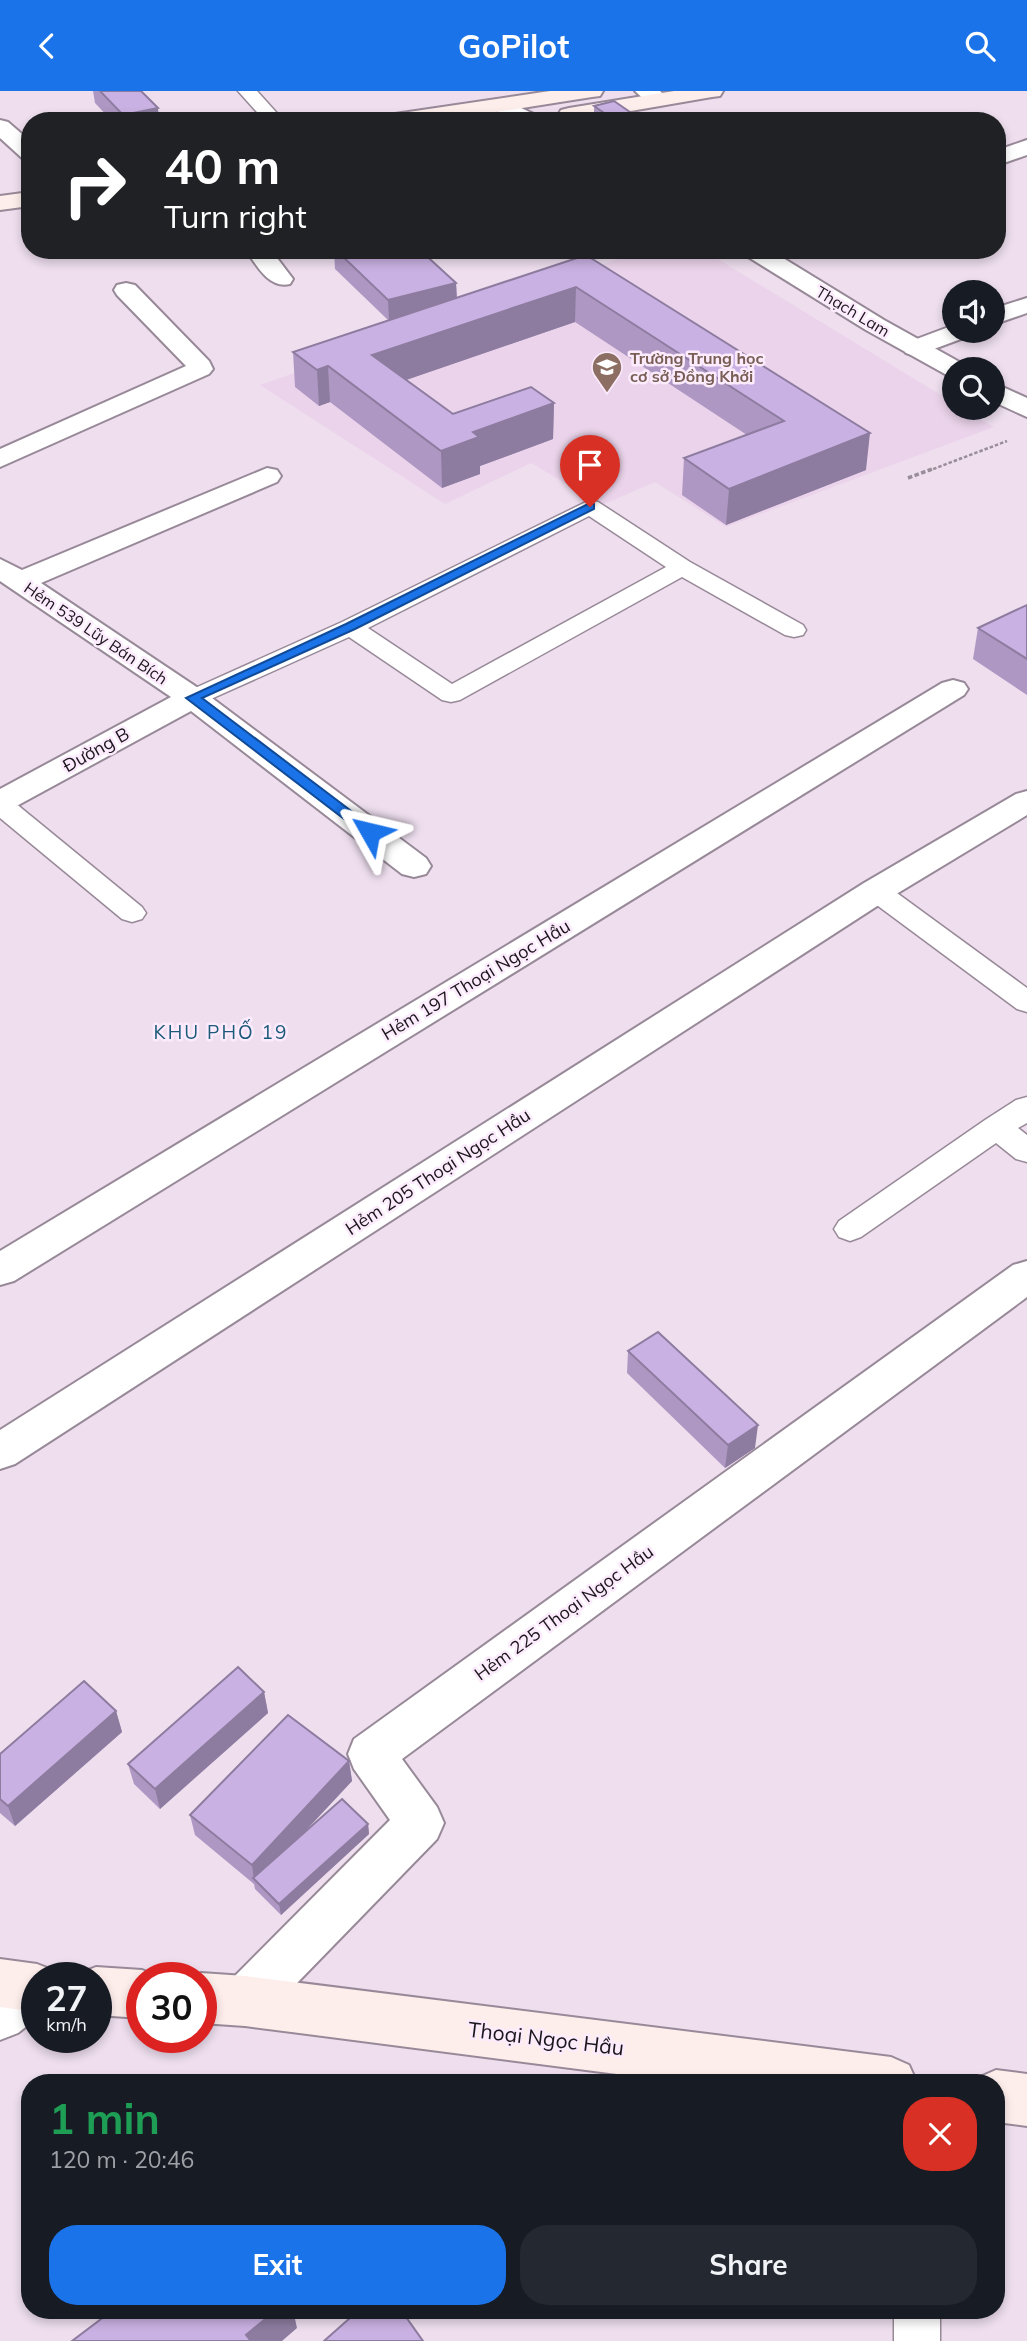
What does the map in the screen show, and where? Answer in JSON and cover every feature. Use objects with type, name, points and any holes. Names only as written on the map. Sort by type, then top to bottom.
[{"type":"main road","points":[[455,112],[592,91]]},
{"type":"main road","points":[[573,112],[652,95],[712,91]]},
{"type":"main road","points":[[0,203],[21,200]]},
{"type":"main road","name":"Thoại Ngọc Hầu","points":[[223,2000],[819,2074]]},
{"type":"main road","points":[[1005,2097],[1027,2100]]},
{"type":"street","points":[[502,105],[515,112]]},
{"type":"street","points":[[0,127],[21,145]]},
{"type":"street","points":[[1006,155],[1027,148]]},
{"type":"street","points":[[265,259],[281,279]]},
{"type":"street","name":"Thạch Lam","points":[[768,259],[942,363]]},
{"type":"street","points":[[0,459],[196,373],[200,366],[126,290]]},
{"type":"street","points":[[1005,313],[1027,305]]},
{"type":"street","points":[[915,348],[942,338]]},
{"type":"street","points":[[1005,397],[1027,409]]},
{"type":"street","points":[[10,575],[267,476]]},
{"type":"street","name":"Hẻm 539 Lũy Bán Bích","points":[[10,575],[193,698],[414,866]]},
{"type":"street","name":"Hẻm 197 Thoại Ngọc Hầu","points":[[0,1270],[953,689]]},
{"type":"street","name":"Đường B","points":[[0,803],[193,698]]},
{"type":"street","name":"Hẻm 205 Thoại Ngọc Hầu","points":[[0,1452],[876,891],[1027,801]]},
{"type":"street","name":"Hẻm 225 Thoại Ngọc Hầu","points":[[223,2000],[420,1823],[371,1754],[1027,1276]]},
{"type":"lane","points":[[247,91],[267,112]]},
{"type":"lane","points":[[193,698],[351,627],[590,507],[682,567],[794,630]]},
{"type":"lane","points":[[351,627],[451,695],[682,567]]},
{"type":"lane","points":[[0,803],[132,913]]},
{"type":"lane","points":[[876,891],[1027,1002]]},
{"type":"lane","points":[[849,1229],[1027,1108]]},
{"type":"lane","points":[[996,1128],[1027,1151]]},
{"type":"lane","points":[[917,2319],[917,2341]]},
{"type":"path","points":[[908,478],[1015,438]]},
{"type":"shaded area","name":"Trường Trung học cơ sở Đồng Khởi","points":[[618,259],[718,259],[942,396],[942,420],[982,420],[994,427],[726,527],[655,482],[602,505],[531,463],[445,504],[260,385]]},
{"type":"building","points":[[100,91],[141,91],[158,108],[138,112],[120,112]]},
{"type":"building","points":[[614,101],[630,112],[603,112],[594,106]]},
{"type":"building","points":[[345,259],[430,259],[456,283],[388,300]]},
{"type":"building","points":[[574,259],[592,259],[870,433],[729,489],[684,458],[784,421],[576,287],[372,355],[453,414],[531,387],[554,403],[473,432],[479,437],[441,451],[328,366],[317,370],[293,352]]},
{"type":"building","points":[[1027,605],[1027,659],[978,628]]},
{"type":"building","points":[[658,1332],[758,1425],[728,1445],[628,1351]]},
{"type":"building","points":[[238,1667],[264,1692],[155,1789],[128,1764]]},
{"type":"building","points":[[84,1681],[116,1711],[8,1806],[0,1799],[0,1754]]},
{"type":"building","points":[[288,1715],[349,1761],[252,1865],[190,1815]]},
{"type":"building","points":[[342,1799],[368,1824],[279,1904],[253,1878]]},
{"type":"building","points":[[101,2319],[265,2319],[246,2335],[251,2341],[72,2341]]},
{"type":"building","points":[[349,2319],[407,2319],[423,2341],[324,2341]]},
{"type":"place","name":"Trường Trung học cơ sở Đồng Khởi","points":[[607,394]]},
{"type":"district","name":"KHU PHỐ 19","points":[[221,1032]]},
{"type":"route","points":[[370,832],[193,698],[351,627],[590,507]]}]
